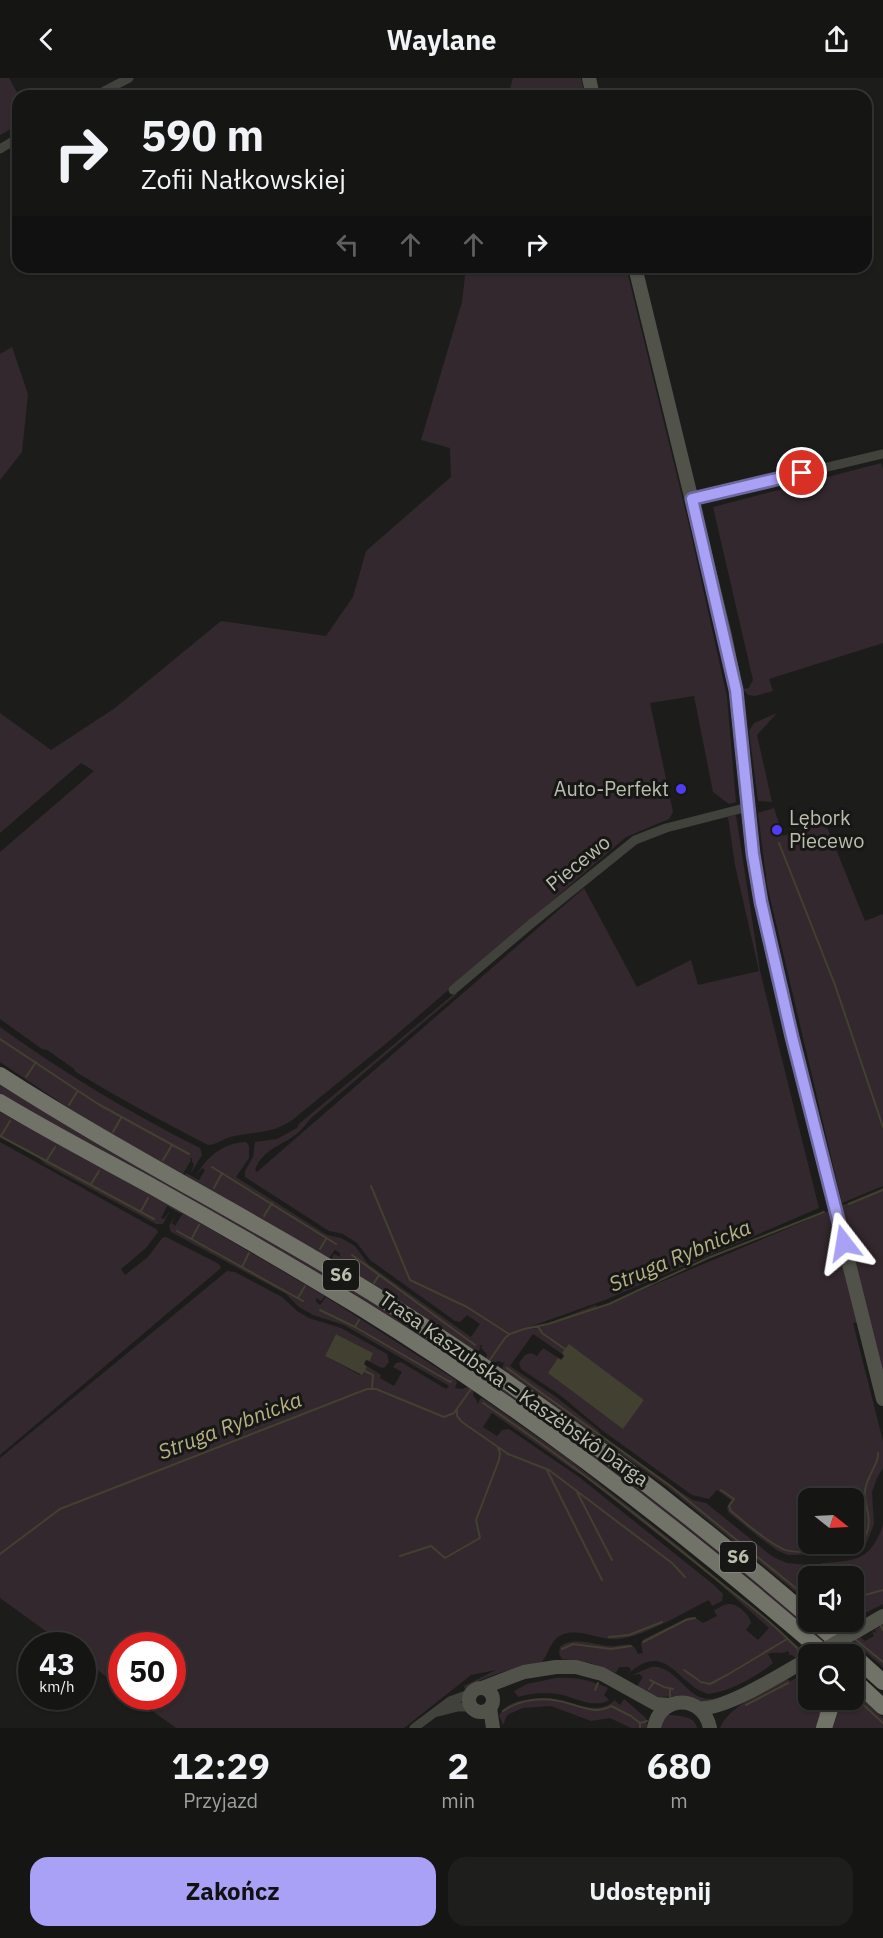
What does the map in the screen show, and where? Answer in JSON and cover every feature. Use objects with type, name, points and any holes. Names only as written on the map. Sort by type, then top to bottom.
[{"type":"highway","name":"Trasa Kaszubska – Kaszëbskô Darga","points":[[0,1075],[87,1129],[274,1234],[378,1297],[475,1361],[548,1411],[666,1500],[798,1608]]},
{"type":"highway","name":"Trasa Kaszubska – Kaszëbskô Darga","points":[[0,1102],[255,1244],[429,1352],[537,1426],[655,1514],[813,1644]]},
{"type":"highway","points":[[826,1632],[840,1644]]},
{"type":"highway","points":[[804,1636],[809,1644]]},
{"type":"highway","points":[[864,1663],[883,1675]]},
{"type":"highway","points":[[864,1665],[883,1682]]},
{"type":"highway","points":[[864,1689],[883,1707]]},
{"type":"highway","points":[[824,1728],[830,1710]]},
{"type":"main road","points":[[636,273],[736,690],[753,854],[767,933],[883,1399]]},
{"type":"main road","points":[[833,1644],[883,1616]]},
{"type":"main road","points":[[481,1702],[538,1670],[562,1667],[582,1668],[602,1674],[656,1704],[670,1705],[684,1702],[699,1708],[711,1708],[745,1695],[798,1665]]},
{"type":"main road","points":[[625,1686],[650,1712],[654,1727]]},
{"type":"main road","points":[[710,1728],[715,1719],[745,1695]]},
{"type":"main road","points":[[481,1702],[485,1728]]},
{"type":"main road","points":[[481,1702],[493,1728]]},
{"type":"main road","points":[[654,1727],[659,1714],[670,1705]]},
{"type":"main road","points":[[699,1708],[706,1716],[710,1728]]},
{"type":"street","points":[[106,90],[129,78]]},
{"type":"street","points":[[692,499],[883,454]]},
{"type":"street","name":"Piecewo","points":[[453,990],[635,840],[666,828],[748,807]]},
{"type":"street","points":[[414,1728],[454,1698],[481,1702]]},
{"type":"street","points":[[436,1713],[481,1702]]},
{"type":"shaded area","points":[[0,78],[9,78],[16,90],[12,90],[12,128],[0,135]]},
{"type":"shaded area","points":[[513,78],[581,78],[584,90],[510,90]]},
{"type":"shaded area","points":[[465,273],[627,273],[689,525],[727,697],[736,802],[729,804],[713,792],[694,696],[650,703],[673,812],[669,819],[626,837],[388,1042],[291,1121],[275,1129],[230,1137],[208,1145],[76,1072],[0,1019],[0,852],[94,771],[81,763],[0,833],[0,713],[51,750],[115,708],[221,621],[326,636],[353,597],[366,551],[451,477],[450,448],[421,440],[462,302]]},
{"type":"shaded area","points":[[12,347],[28,394],[22,452],[0,480],[0,354]]},
{"type":"shaded area","points":[[881,463],[883,469],[883,643],[769,679],[773,691],[755,696],[748,695],[743,689],[749,688],[753,680],[713,507]]},
{"type":"shaded area","points":[[777,713],[757,735],[772,802],[758,801],[749,731],[754,723]]},
{"type":"shaded area","points":[[774,808],[783,836],[825,822],[865,921],[883,914],[883,1186],[842,1203],[767,885],[758,813]]},
{"type":"shaded area","points":[[736,815],[760,971],[819,1208],[605,1300],[532,1326],[534,1329],[596,1305],[597,1307],[609,1304],[883,1188],[883,1374],[870,1321],[853,1323],[883,1441],[883,1468],[872,1492],[874,1524],[867,1542],[864,1544],[864,1488],[798,1488],[798,1554],[846,1554],[788,1555],[778,1551],[728,1512],[727,1507],[731,1500],[717,1490],[709,1499],[692,1495],[603,1431],[560,1395],[521,1369],[519,1363],[525,1355],[531,1353],[537,1356],[543,1348],[644,1401],[570,1345],[562,1353],[565,1356],[533,1334],[510,1366],[556,1397],[598,1430],[601,1435],[679,1491],[693,1500],[706,1503],[773,1557],[787,1563],[809,1565],[798,1566],[798,1594],[667,1487],[505,1371],[502,1368],[505,1361],[492,1364],[473,1395],[477,1404],[481,1398],[485,1400],[566,1457],[675,1543],[798,1646],[798,1660],[788,1651],[768,1654],[773,1663],[759,1673],[734,1687],[709,1694],[698,1690],[663,1663],[653,1661],[641,1664],[628,1674],[631,1670],[629,1667],[619,1667],[616,1673],[591,1663],[562,1659],[559,1654],[560,1647],[565,1643],[577,1641],[610,1646],[631,1645],[638,1654],[643,1653],[641,1644],[644,1639],[689,1617],[696,1618],[703,1623],[717,1616],[714,1610],[727,1604],[736,1605],[746,1613],[751,1623],[746,1630],[758,1640],[769,1628],[712,1577],[582,1475],[492,1413],[483,1427],[497,1436],[502,1430],[509,1429],[579,1477],[714,1585],[723,1594],[722,1601],[712,1606],[709,1600],[653,1629],[630,1637],[612,1639],[578,1633],[564,1634],[553,1642],[542,1662],[512,1669],[464,1689],[464,1686],[496,1670],[471,1675],[404,1728],[176,1728],[151,1710],[186,1710],[186,1632],[108,1632],[108,1678],[96,1669],[96,1632],[47,1632],[0,1598],[0,1458],[227,1271],[235,1272],[282,1297],[297,1311],[309,1318],[341,1328],[387,1354],[389,1362],[382,1368],[366,1360],[370,1361],[373,1353],[336,1334],[325,1356],[360,1375],[367,1367],[364,1364],[381,1375],[380,1378],[394,1386],[402,1372],[393,1367],[396,1363],[401,1362],[446,1389],[449,1386],[344,1325],[313,1315],[299,1307],[286,1294],[171,1232],[169,1226],[176,1214],[172,1223],[175,1226],[183,1213],[325,1296],[321,1301],[316,1298],[316,1302],[320,1305],[326,1297],[456,1380],[455,1388],[467,1387],[486,1358],[487,1354],[482,1349],[482,1345],[479,1345],[481,1347],[478,1352],[475,1351],[331,1259],[334,1254],[340,1257],[340,1253],[335,1250],[329,1258],[185,1175],[186,1173],[199,1180],[205,1170],[202,1168],[196,1176],[197,1174],[211,1156],[230,1145],[246,1142],[249,1146],[249,1158],[236,1177],[327,1235],[341,1238],[355,1246],[368,1264],[471,1337],[480,1324],[467,1315],[460,1322],[455,1321],[370,1260],[357,1243],[343,1234],[329,1231],[245,1177],[245,1171],[253,1157],[255,1142],[277,1139],[297,1128],[455,993],[457,994],[310,1119],[295,1135],[269,1151],[259,1162],[255,1170],[257,1172],[584,888],[637,987],[691,960],[698,985],[759,971],[735,865],[728,817]]},
{"type":"shaded area","points":[[0,1027],[98,1092],[200,1148],[202,1155],[191,1173],[194,1164],[192,1158],[183,1174],[88,1121],[0,1062]]},
{"type":"shaded area","points":[[0,1083],[316,1267],[472,1366],[468,1371],[0,1095]]},
{"type":"shaded area","points":[[0,1112],[182,1212],[181,1214],[167,1206],[161,1218],[164,1219],[170,1211],[163,1224],[156,1224],[45,1164],[39,1158],[0,1137]]},
{"type":"shaded area","points":[[0,1142],[156,1229],[158,1232],[146,1248],[121,1269],[125,1275],[148,1257],[162,1238],[166,1237],[219,1264],[221,1268],[0,1455]]},
{"type":"shaded area","points":[[336,1334],[373,1353],[370,1361],[366,1360],[364,1364],[367,1367],[362,1375],[325,1356]]},
{"type":"shaded area","points":[[569,1344],[644,1400],[623,1429],[548,1373],[558,1358],[561,1360],[564,1356],[562,1353]]},
{"type":"shaded area","points":[[491,1380],[573,1437],[748,1573],[798,1616],[798,1622],[786,1612],[488,1384]]},
{"type":"shaded area","points":[[883,1525],[883,1604],[864,1614],[864,1566],[820,1566],[822,1563],[844,1561],[861,1556],[867,1552],[878,1537]]},
{"type":"shaded area","points":[[883,1624],[883,1667],[864,1651],[864,1644],[856,1644],[843,1632],[854,1632],[865,1641],[874,1636],[872,1631],[876,1633],[875,1630]]},
{"type":"shaded area","points":[[809,1632],[817,1632],[831,1644],[823,1644]]},
{"type":"shaded area","points":[[651,1667],[667,1671],[687,1689],[702,1698],[718,1698],[733,1692],[715,1702],[703,1702],[687,1696],[658,1697],[637,1686],[643,1677],[639,1674],[632,1675]]},
{"type":"shaded area","points":[[774,1671],[751,1684],[733,1692]]},
{"type":"shaded area","points":[[796,1674],[798,1675],[798,1710],[822,1710],[816,1728],[720,1728],[731,1713],[749,1699],[787,1679],[791,1681],[796,1678]]},
{"type":"shaded area","points":[[556,1678],[570,1678],[602,1685],[608,1688],[604,1695],[609,1700],[596,1704],[547,1693],[518,1697],[514,1691],[527,1684]]},
{"type":"shaded area","points":[[549,1698],[593,1708],[609,1705],[616,1699],[615,1701],[620,1705],[624,1699],[646,1718],[648,1728],[631,1728],[610,1718],[591,1721],[551,1706],[523,1708],[507,1715],[503,1725],[499,1715],[508,1706],[529,1699]]},
{"type":"shaded area","points":[[864,1700],[883,1718],[883,1728],[830,1728],[834,1710],[864,1710]]},
{"type":"shaded area","points":[[666,1714],[689,1718],[693,1720],[697,1728],[659,1728]]},
{"type":"waterway","points":[[779,843],[835,985],[883,1127]]},
{"type":"waterway","points":[[0,1039],[98,1104],[189,1154]]},
{"type":"waterway","points":[[26,1077],[36,1062]]},
{"type":"waterway","points":[[69,1105],[77,1092]]},
{"type":"waterway","points":[[113,1132],[121,1118]]},
{"type":"waterway","points":[[1,1136],[10,1121]]},
{"type":"waterway","points":[[0,1136],[154,1219]]},
{"type":"waterway","points":[[163,1160],[172,1145]]},
{"type":"waterway","points":[[47,1160],[55,1147]]},
{"type":"waterway","points":[[212,1167],[336,1244]]},
{"type":"waterway","points":[[91,1184],[99,1171]]},
{"type":"waterway","points":[[214,1188],[222,1173]]},
{"type":"waterway","points":[[371,1186],[410,1280],[467,1307],[509,1334]]},
{"type":"waterway","name":"Struga Rybnicka","points":[[849,1204],[883,1190]]},
{"type":"waterway","points":[[141,1211],[148,1198]]},
{"type":"waterway","points":[[264,1216],[272,1203]]},
{"type":"waterway","name":"Struga Rybnicka","points":[[489,1361],[510,1334],[609,1304],[708,1258],[824,1212]]},
{"type":"waterway","points":[[192,1238],[199,1225]]},
{"type":"waterway","points":[[177,1231],[303,1301]]},
{"type":"waterway","points":[[320,1249],[326,1239]]},
{"type":"waterway","points":[[242,1267],[249,1253]]},
{"type":"waterway","points":[[352,1255],[475,1345]]},
{"type":"waterway","points":[[374,1283],[379,1275]]},
{"type":"waterway","points":[[298,1298],[305,1286]]},
{"type":"waterway","points":[[320,1310],[451,1381]]},
{"type":"waterway","points":[[355,1327],[359,1320]]},
{"type":"waterway","points":[[538,1326],[542,1333],[565,1349]]},
{"type":"waterway","points":[[464,1363],[470,1367]]},
{"type":"waterway","points":[[507,1368],[669,1485],[798,1590]]},
{"type":"waterway","points":[[365,1371],[373,1375],[372,1388]]},
{"type":"waterway","name":"Struga Rybnicka","points":[[0,1554],[60,1509],[367,1389],[376,1389],[444,1417],[454,1413],[471,1389]]},
{"type":"waterway","points":[[483,1403],[568,1463],[652,1527],[769,1621],[798,1650]]},
{"type":"waterway","points":[[457,1409],[457,1416],[462,1422],[508,1454],[549,1470],[672,1563],[685,1577]]},
{"type":"waterway","points":[[582,1446],[594,1455]]},
{"type":"waterway","points":[[400,1556],[431,1546],[445,1558],[480,1538],[476,1520],[499,1460],[498,1448]]},
{"type":"waterway","points":[[721,1490],[734,1499],[729,1506],[731,1511],[762,1536],[783,1549],[806,1552],[851,1548],[867,1532],[869,1522],[865,1491],[878,1453]]},
{"type":"waterway","points":[[547,1470],[602,1580]]},
{"type":"waterway","points":[[576,1490],[612,1560]]},
{"type":"waterway","points":[[864,1595],[883,1590]]},
{"type":"waterway","points":[[643,1642],[686,1620],[695,1618]]},
{"type":"waterway","points":[[609,1637],[629,1635],[662,1622]]},
{"type":"waterway","points":[[881,1626],[883,1630]]},
{"type":"waterway","points":[[684,1670],[701,1682],[710,1684],[787,1639]]},
{"type":"waterway","points":[[855,1639],[883,1662]]},
{"type":"waterway","points":[[562,1649],[573,1644],[611,1649],[631,1646]]},
{"type":"waterway","points":[[650,1680],[673,1689]]},
{"type":"waterway","points":[[649,1689],[654,1682]]},
{"type":"waterway","points":[[595,1690],[598,1683]]},
{"type":"waterway","points":[[746,1705],[788,1683]]},
{"type":"waterway","points":[[670,1689],[670,1697]]},
{"type":"waterway","points":[[503,1711],[516,1704],[545,1699],[592,1710],[611,1706],[631,1716],[640,1723],[640,1728]]},
{"type":"waterway","points":[[864,1705],[883,1723]]},
{"type":"waterway","points":[[820,1710],[820,1714]]},
{"type":"waterway","points":[[640,1723],[647,1721]]},
{"type":"place","name":"Auto-Perfekt","points":[[681,789]]},
{"type":"place","name":"Lębork Piecewo","points":[[777,830]]},
{"type":"route","points":[[802,473],[692,499],[736,690],[753,854],[767,933],[844,1243]]}]
